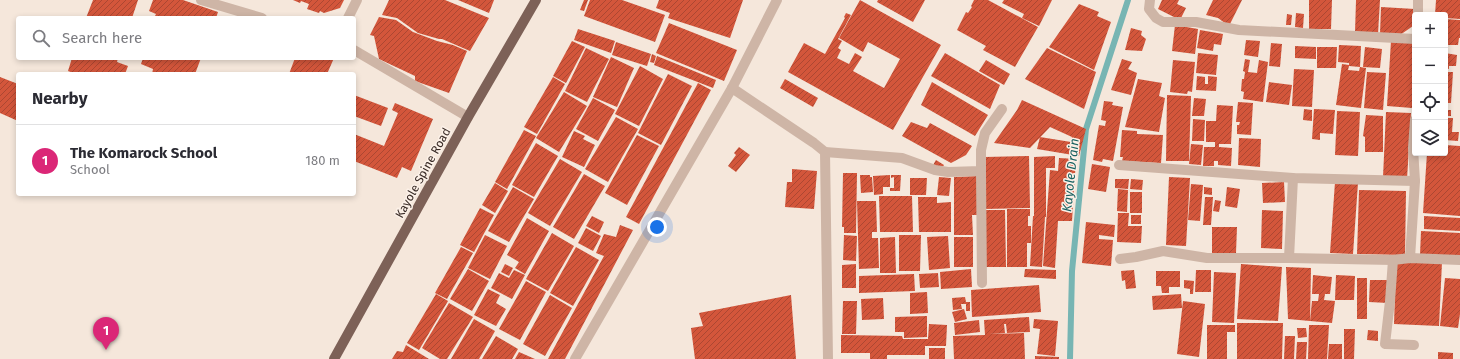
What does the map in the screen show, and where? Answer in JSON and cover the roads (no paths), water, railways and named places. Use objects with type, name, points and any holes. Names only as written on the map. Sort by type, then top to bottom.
[{"type":"main road","name":"Kayole Spine Road","points":[[334,359],[468,117],[536,0]]},
{"type":"street","points":[[201,0],[255,16]]},
{"type":"street","points":[[349,16],[357,0]]},
{"type":"street","points":[[575,359],[732,88],[777,0]]},
{"type":"street","points":[[1150,0],[1149,9],[1156,18],[1163,22],[1196,22],[1239,30],[1412,39]]},
{"type":"street","points":[[1418,0],[1418,12]]},
{"type":"street","points":[[356,51],[468,117]]},
{"type":"street","points":[[732,88],[825,152],[902,158],[935,170],[948,172],[981,171]]},
{"type":"street","points":[[982,283],[981,150],[985,133],[1002,109]]},
{"type":"street","points":[[825,152],[828,359]]},
{"type":"street","points":[[1410,258],[1415,182],[1413,156]]},
{"type":"street","points":[[1119,165],[1293,178],[1415,182]]},
{"type":"street","points":[[1289,258],[1293,178]]},
{"type":"street","points":[[1120,259],[1136,257],[1163,250],[1207,258],[1393,260],[1410,258],[1460,260]]},
{"type":"street","points":[[1393,260],[1385,344],[1414,345]]},
{"type":"waterway","name":"Kayole Drain","points":[[1070,359],[1072,271],[1086,129],[1128,0]]},
{"type":"place","name":"The Komarock School","points":[[106,350]]}]
